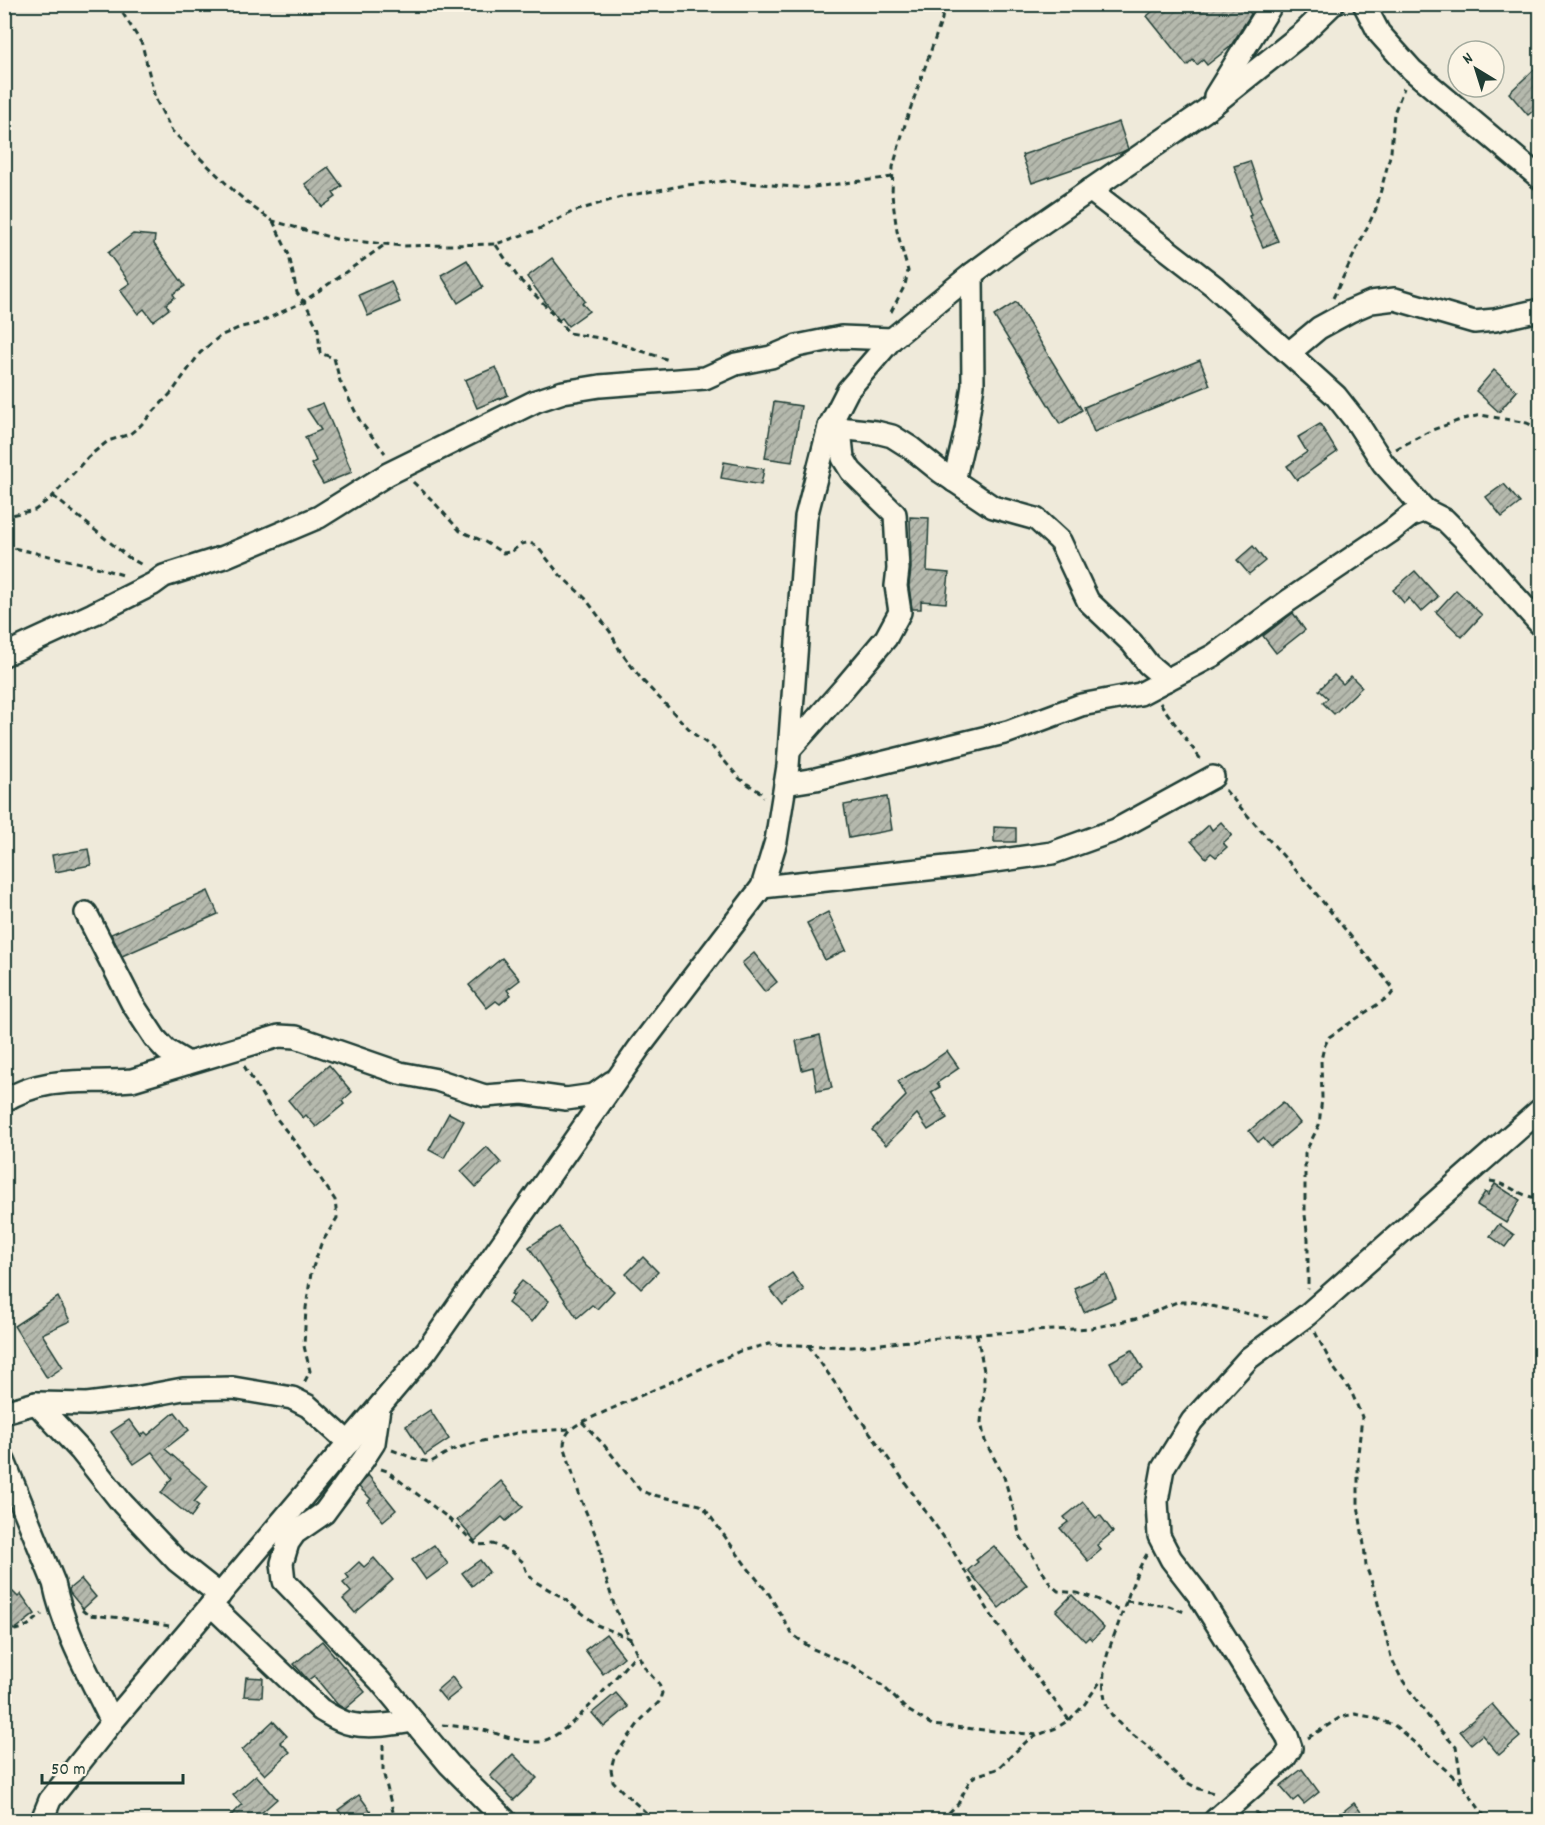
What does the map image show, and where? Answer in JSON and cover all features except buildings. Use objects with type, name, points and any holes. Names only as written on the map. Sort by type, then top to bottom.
[{"type":"street","points":[[1205,111],[1272,4]]},
{"type":"street","points":[[42,1821],[50,1800],[112,1722],[427,1350],[639,1047],[762,887],[776,841],[790,749],[806,518],[848,390],[885,339],[1019,239],[1205,111],[1304,33],[1333,4]]},
{"type":"street","points":[[1364,4],[1379,33],[1412,70],[1540,178]]},
{"type":"street","points":[[1090,190],[1214,286],[1336,396],[1358,424],[1383,463],[1425,510],[1445,520],[1464,538],[1540,624]]},
{"type":"street","points":[[954,481],[966,430],[973,385],[972,274]]},
{"type":"street","points":[[1289,353],[1319,328],[1371,302],[1395,299],[1474,322],[1540,310]]},
{"type":"street","points":[[4,655],[159,580],[319,517],[394,472],[536,400],[563,392],[600,386],[705,378],[736,364],[771,357],[796,346],[841,337],[885,339]]},
{"type":"street","points":[[835,428],[892,436],[993,507],[1036,519],[1060,541],[1088,601],[1132,643],[1148,664],[1158,684]]},
{"type":"street","points":[[790,749],[886,638],[900,612],[896,586],[898,569],[895,514],[851,471],[843,458],[835,428]]},
{"type":"street","points":[[785,784],[816,779],[1008,732],[1081,705],[1140,694],[1214,655],[1410,516],[1425,510]]},
{"type":"street","points":[[762,887],[1053,853],[1116,830],[1213,777]]},
{"type":"street","points":[[86,914],[132,1003],[155,1038],[166,1050],[188,1063]]},
{"type":"street","points":[[4,1101],[16,1094],[40,1086],[70,1081],[132,1080],[279,1036],[296,1037],[400,1073],[437,1080],[485,1096],[523,1093],[566,1099],[594,1095],[618,1077]]},
{"type":"street","points":[[1215,1821],[1284,1759],[1291,1748],[1287,1736],[1198,1594],[1171,1559],[1159,1536],[1157,1501],[1163,1468],[1192,1421],[1249,1358],[1300,1320],[1540,1110]]},
{"type":"street","points":[[4,1412],[36,1403],[87,1404],[183,1389],[233,1388],[292,1398],[308,1406],[349,1443]]},
{"type":"street","points":[[36,1403],[80,1450],[130,1511],[321,1710],[351,1724],[413,1721]]},
{"type":"street","points":[[379,1408],[369,1452],[324,1513],[304,1526],[288,1543],[282,1563],[284,1581],[380,1681],[449,1764],[505,1821]]},
{"type":"street","points":[[4,1461],[54,1583],[68,1631],[112,1722]]},
{"type":"path","points":[[117,4],[142,44],[155,98],[172,131],[234,191],[273,221],[336,239],[384,245],[496,244],[537,230],[572,213],[621,197],[686,185],[726,181],[806,188],[893,177]]},
{"type":"path","points":[[885,339],[908,271],[897,231],[892,195],[893,167],[906,121],[942,19],[944,4]]},
{"type":"path","points":[[1333,298],[1376,209],[1391,152],[1394,113],[1412,70]]},
{"type":"path","points":[[273,221],[289,255],[297,293],[318,329],[320,353],[334,358],[340,381],[360,421],[390,461],[394,472],[432,500],[460,531],[503,553],[511,552],[521,544],[527,543],[540,550],[560,575],[585,597],[642,680],[694,734],[713,748],[740,779],[760,792],[779,817]]},
{"type":"path","points":[[496,244],[519,279],[569,333],[604,339],[673,361]]},
{"type":"path","points":[[4,520],[11,515],[35,510],[53,496],[88,457],[108,441],[130,434],[141,426],[172,392],[200,353],[220,336],[255,324],[303,302],[384,245]]},
{"type":"path","points":[[1377,455],[1399,448],[1432,430],[1481,415],[1527,423],[1540,429]]},
{"type":"path","points":[[53,496],[159,580]]},
{"type":"path","points":[[4,546],[159,580]]},
{"type":"path","points":[[4,554],[12,547]]},
{"type":"path","points":[[1158,684],[1213,777],[1309,885],[1392,987],[1393,992],[1390,996],[1329,1037],[1324,1047],[1321,1060],[1322,1098],[1319,1125],[1305,1153],[1305,1215],[1309,1258],[1300,1320],[1351,1391],[1362,1417],[1358,1454],[1358,1505],[1366,1566],[1375,1591],[1391,1657],[1401,1678],[1430,1719],[1456,1747],[1462,1784]]},
{"type":"path","points":[[233,1049],[277,1119],[335,1200],[337,1218],[321,1244],[311,1273],[306,1308],[304,1346],[310,1371],[303,1389],[308,1406]]},
{"type":"path","points":[[1456,1184],[1482,1180],[1502,1182],[1519,1193],[1540,1198]]},
{"type":"path","points":[[654,1821],[613,1781],[611,1769],[615,1758],[641,1720],[659,1702],[662,1693],[659,1684],[647,1671],[637,1653],[615,1608],[604,1572],[599,1543],[581,1500],[564,1445],[565,1437],[570,1430],[582,1422],[740,1351],[769,1344],[852,1347],[977,1334],[1092,1328],[1140,1318],[1177,1302],[1193,1302],[1300,1320]]},
{"type":"path","points":[[977,1334],[984,1371],[981,1422],[985,1440],[1004,1477],[1019,1534],[1051,1585],[1058,1591],[1077,1593],[1097,1599],[1122,1613]]},
{"type":"path","points":[[808,1345],[950,1546],[996,1623],[1069,1720]]},
{"type":"path","points":[[582,1422],[604,1444],[640,1490],[700,1505],[705,1509],[769,1594],[792,1634],[812,1648],[855,1667],[884,1687],[906,1709],[932,1725],[1038,1735]]},
{"type":"path","points":[[369,1452],[430,1461],[452,1450],[521,1432],[570,1430]]},
{"type":"path","points":[[369,1452],[387,1471],[447,1517],[477,1545],[493,1544],[511,1552],[523,1562],[527,1573],[534,1581],[562,1597],[597,1625],[630,1639]]},
{"type":"path","points":[[1159,1536],[1137,1571],[1106,1660],[1103,1678],[1107,1705],[1121,1725],[1190,1786],[1201,1791],[1239,1798]]},
{"type":"path","points":[[4,1631],[25,1629],[58,1599],[74,1604],[88,1615],[123,1618],[190,1630]]},
{"type":"path","points":[[1126,1601],[1169,1606],[1190,1614],[1212,1618]]},
{"type":"path","points":[[413,1721],[481,1730],[536,1742],[545,1741],[562,1730],[592,1704],[637,1653]]},
{"type":"path","points":[[941,1821],[958,1804],[970,1780],[975,1776],[997,1769],[1027,1741],[1069,1720],[1084,1705],[1103,1678]]},
{"type":"path","points":[[1291,1748],[1341,1717],[1355,1714],[1394,1725],[1462,1784],[1487,1821]]},
{"type":"path","points":[[386,1724],[382,1748],[383,1771],[395,1821]]}]
